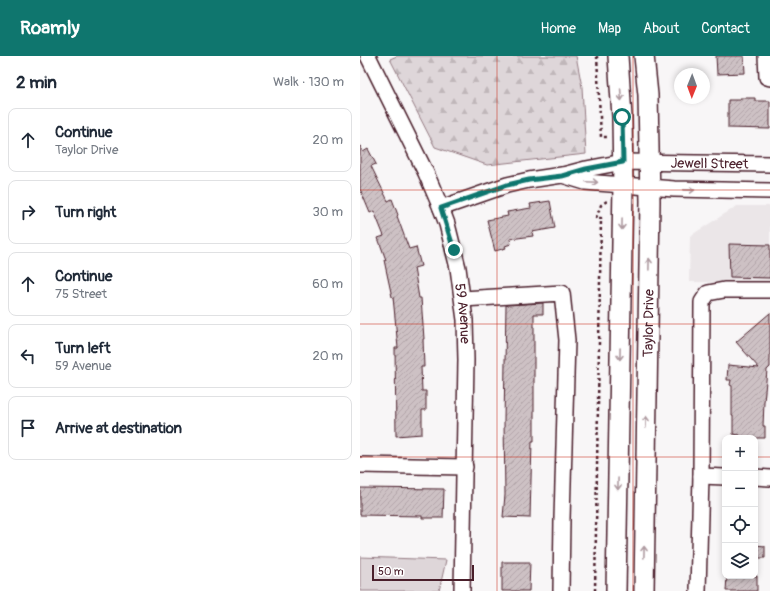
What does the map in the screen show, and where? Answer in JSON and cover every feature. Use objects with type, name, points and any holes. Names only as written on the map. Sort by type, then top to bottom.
[{"type":"main road","name":"Taylor Drive","points":[[616,591],[623,185],[622,117],[618,56]]},
{"type":"main road","name":"Taylor Drive","points":[[644,56],[648,95],[650,163],[644,591]]},
{"type":"street","name":"59 Avenue","points":[[368,56],[426,173],[441,208],[458,268],[462,299],[466,360],[462,591]]},
{"type":"street","points":[[766,56],[767,78],[770,78]]},
{"type":"street","name":"Jewell Street","points":[[562,176],[586,169],[623,162],[770,164]]},
{"type":"street","points":[[441,208],[507,185],[529,180],[562,176]]},
{"type":"street","name":"Jewell Street","points":[[562,176],[586,182],[674,190],[770,191]]},
{"type":"street","points":[[698,591],[701,476],[702,302],[708,293],[724,290],[770,290]]},
{"type":"street","points":[[462,299],[562,293],[567,340],[561,591]]},
{"type":"street","points":[[360,465],[465,467]]},
{"type":"street","points":[[701,476],[722,476]]},
{"type":"street","points":[[758,477],[770,478]]},
{"type":"path","points":[[597,56],[601,137],[608,137],[608,142]]},
{"type":"path","points":[[595,591],[601,218],[596,218],[601,205],[608,199]]},
{"type":"shaded area","points":[[737,206],[770,206],[770,283],[689,282],[690,236]]},
{"type":"green space","points":[[397,56],[576,56],[582,87],[586,154],[487,165],[435,147],[390,59]]},
{"type":"green space","points":[[360,557],[446,560],[439,591],[360,591]]},
{"type":"building","points":[[716,56],[744,56],[745,73],[717,74]]},
{"type":"building","points":[[740,98],[755,98],[755,101],[770,101],[770,129],[728,128],[728,100],[740,100]]},
{"type":"building","points":[[360,145],[363,152],[368,149],[376,164],[371,166],[388,201],[392,199],[409,249],[416,247],[421,266],[414,268],[419,298],[421,298],[424,339],[424,367],[421,367],[422,391],[426,391],[426,410],[422,410],[422,434],[396,436],[395,348],[398,348],[393,297],[384,260],[386,260],[378,238],[384,236],[374,211],[370,213],[360,189]]},
{"type":"building","points":[[550,201],[555,228],[532,232],[533,236],[510,239],[511,244],[505,246],[506,248],[495,251],[487,220],[508,216],[507,212],[531,208],[530,204]]},
{"type":"building","points":[[729,244],[770,245],[770,278],[730,277]]},
{"type":"building","points":[[543,303],[543,314],[534,314],[534,441],[532,441],[530,518],[503,517],[505,495],[504,421],[506,305]]},
{"type":"building","points":[[770,313],[770,367],[767,370],[763,426],[765,426],[765,438],[758,438],[758,435],[733,434],[732,386],[730,385],[731,380],[727,380],[728,365],[759,368],[736,342]]},
{"type":"building","points":[[360,488],[444,489],[443,518],[422,518],[422,516],[360,515]]},
{"type":"building","points":[[758,545],[765,546],[765,558],[758,558]]},
{"type":"building","points":[[502,562],[530,562],[529,591],[502,591]]},
{"type":"building","points":[[727,579],[757,579],[757,591],[726,591]]},
{"type":"route","points":[[454,250],[441,208],[489,190],[507,185],[529,180],[562,176],[586,169],[623,162],[622,117]]}]
